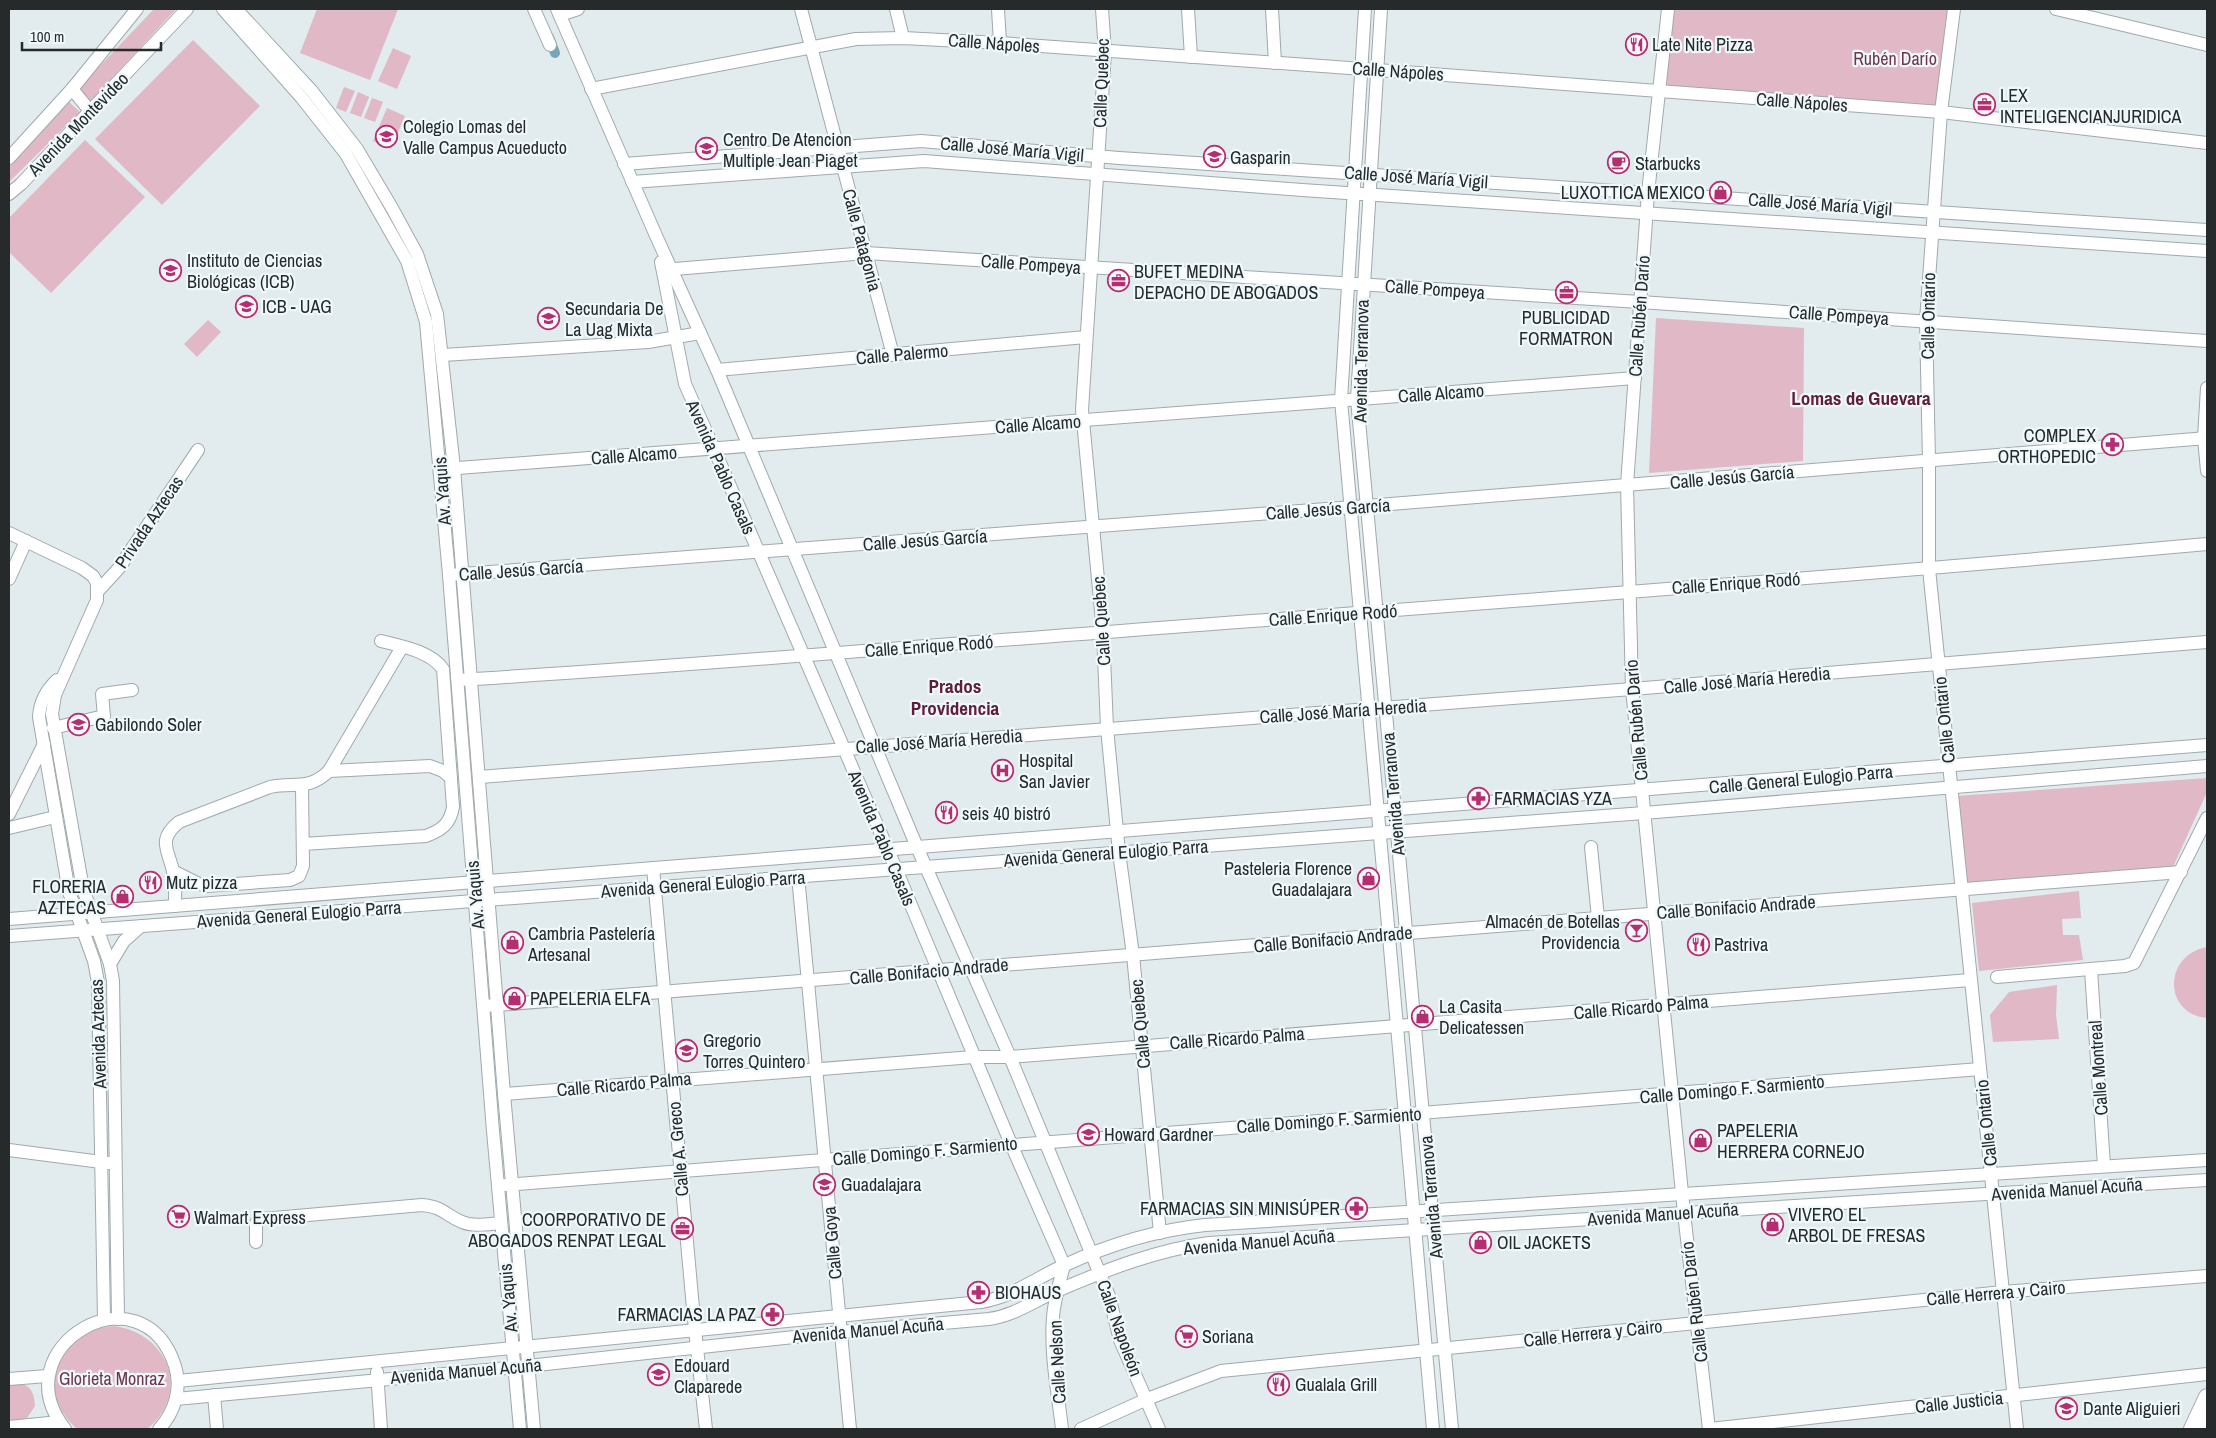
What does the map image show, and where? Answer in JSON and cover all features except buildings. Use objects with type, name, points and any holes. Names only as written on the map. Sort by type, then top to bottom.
[{"type":"main road","points":[[2192,1429],[2207,1397]]},
{"type":"main road","points":[[2205,1429],[2207,1424]]},
{"type":"street","name":"Avenida Montevideo","points":[[9,158],[72,88],[137,9]]},
{"type":"street","name":"Avenida Montevideo","points":[[9,194],[21,184],[187,9]]},
{"type":"street","points":[[223,9],[352,151]]},
{"type":"street","points":[[236,9],[310,90],[352,151],[417,254],[437,314],[437,358],[676,338],[700,333]]},
{"type":"street","points":[[534,9],[550,45]]},
{"type":"street","points":[[558,12],[578,9]]},
{"type":"street","name":"Calle Patagonia","points":[[801,9],[893,356]]},
{"type":"street","points":[[896,9],[903,38]]},
{"type":"street","points":[[998,9],[1000,43]]},
{"type":"street","name":"Calle Quebec","points":[[1102,9],[1105,52],[1086,337],[1083,421],[1103,632],[1107,728],[1119,852],[1133,955],[1160,1233]]},
{"type":"street","points":[[1188,9],[1191,57]]},
{"type":"street","points":[[1272,9],[1275,63]]},
{"type":"street","name":"Avenida Terranova","points":[[1365,9],[1341,400],[1433,1429]]},
{"type":"street","name":"Avenida Terranova","points":[[1381,9],[1356,399],[1452,1429]]},
{"type":"street","name":"Calle Rubén Darío","points":[[1668,9],[1648,193],[1640,302],[1628,485],[1629,591],[1632,689],[1653,914],[1684,1213],[1709,1429]]},
{"type":"street","name":"Calle Ontario","points":[[1954,9],[1941,112],[1926,321],[1929,569],[2017,1429]]},
{"type":"street","points":[[2056,9],[2207,45]]},
{"type":"street","name":"Avenida Pablo Casals","points":[[558,12],[656,238],[667,270],[717,370],[925,867],[1010,1056],[1092,1254]]},
{"type":"street","name":"Calle Nápoles","points":[[591,88],[811,46],[856,39],[903,38],[1361,68],[1941,112],[2207,143]]},
{"type":"street","points":[[72,88],[90,111]]},
{"type":"street","name":"Calle José María Vigil","points":[[624,164],[921,141],[1098,156],[2207,230]]},
{"type":"street","name":"Calle José María Vigil","points":[[632,182],[924,161],[1369,195],[2207,251]]},
{"type":"street","name":"Calle Pompeya","points":[[667,270],[866,253],[1640,302],[2207,341]]},
{"type":"street","name":"Avenida Pablo Casals","points":[[667,270],[676,338],[685,384],[888,850],[973,1057],[1064,1265]]},
{"type":"street","name":"Calle Palermo","points":[[717,370],[893,356],[1086,337]]},
{"type":"street","name":"Av. Yaquis","points":[[437,358],[454,468],[489,900],[493,954],[491,1006],[498,1185],[520,1429]]},
{"type":"street","name":"Av. Yaquis","points":[[437,358],[440,470],[474,882],[504,1094],[534,1429]]},
{"type":"street","name":"Calle Alcamo","points":[[440,470],[1635,378]]},
{"type":"street","points":[[2207,388],[2207,471]]},
{"type":"street","name":"Calle Jesús García","points":[[449,575],[1366,506],[2206,438]]},
{"type":"street","name":"Privada Aztecas","points":[[98,591],[119,568],[198,450]]},
{"type":"street","points":[[9,533],[82,568],[93,576],[98,591]]},
{"type":"street","points":[[9,579],[26,541]]},
{"type":"street","name":"Calle Enrique Rodó","points":[[458,680],[804,656],[1929,569],[2207,544]]},
{"type":"street","name":"Avenida Aztecas","points":[[98,591],[94,608],[64,673],[53,704],[54,728],[83,889],[110,964],[113,981],[118,1319]]},
{"type":"street","points":[[303,844],[426,836],[435,833],[448,823],[452,816],[449,748],[442,669],[431,658],[381,641]]},
{"type":"street","name":"Calle José María Heredia","points":[[479,777],[1632,689],[2207,642]]},
{"type":"street","points":[[178,906],[175,873],[166,848],[166,837],[170,829],[179,822],[270,787],[280,785],[302,786],[314,783],[329,771],[402,647]]},
{"type":"street","name":"Avenida Aztecas","points":[[64,673],[51,686],[40,706],[39,716],[69,892],[75,914],[94,961],[98,982],[104,1319]]},
{"type":"street","points":[[54,728],[104,716],[102,694],[132,690]]},
{"type":"street","points":[[9,814],[44,744]]},
{"type":"street","name":"Calle General Eulogio Parra","points":[[1394,811],[2207,745]]},
{"type":"street","points":[[430,766],[444,758],[449,748]]},
{"type":"street","points":[[329,771],[430,766],[443,771],[451,778]]},
{"type":"street","name":"Calle General Eulogio Parra","points":[[1396,831],[1644,813],[2207,766]]},
{"type":"street","points":[[175,873],[207,886],[290,880],[299,876],[302,871],[303,844],[302,786]]},
{"type":"street","points":[[53,804],[67,801]]},
{"type":"street","name":"Avenida General Eulogio Parra","points":[[9,919],[1117,831],[1394,811]]},
{"type":"street","points":[[9,828],[55,817]]},
{"type":"street","points":[[1997,977],[2091,970],[2125,966],[2134,963],[2207,818]]},
{"type":"street","name":"Avenida General Eulogio Parra","points":[[9,936],[1396,831]]},
{"type":"street","points":[[1591,847],[1598,918]]},
{"type":"street","name":"Calle A. Greco","points":[[653,868],[696,1347],[706,1429]]},
{"type":"street","name":"Calle Bonifacio Andrade","points":[[491,1006],[2181,872]]},
{"type":"street","name":"Calle Goya","points":[[798,876],[850,1429]]},
{"type":"street","points":[[296,896],[297,914]]},
{"type":"street","points":[[110,964],[124,941],[141,926]]},
{"type":"street","name":"Calle Montreal","points":[[2091,970],[2104,1166]]},
{"type":"street","name":"Calle Ricardo Palma","points":[[504,1094],[973,1057],[1010,1056],[1397,1027],[1970,980]]},
{"type":"street","name":"Calle Domingo F. Sarmiento","points":[[498,1185],[1980,1069]]},
{"type":"street","points":[[9,1150],[101,1163],[117,1163]]},
{"type":"street","name":"Avenida Manuel Acuña","points":[[178,1381],[526,1348],[996,1299],[1010,1294],[1064,1265],[1092,1254],[1184,1227],[2207,1160]]},
{"type":"street","name":"Avenida Manuel Acuña","points":[[176,1398],[528,1366],[840,1332],[1002,1317],[1013,1314],[1057,1290],[1152,1254],[1190,1246],[2207,1180]]},
{"type":"street","points":[[256,1242],[256,1223],[262,1219],[422,1205],[436,1206],[460,1221],[470,1224],[501,1223]]},
{"type":"street","name":"Calle Napoleón","points":[[1092,1254],[1109,1296],[1120,1340],[1160,1429]]},
{"type":"street","name":"Calle Nelson","points":[[1062,1429],[1053,1334],[1057,1290],[1064,1265]]},
{"type":"street","name":"Calle Herrera y Cairo","points":[[1081,1429],[1147,1399],[1221,1371],[2003,1292],[2207,1276]]},
{"type":"street","points":[[9,1426],[62,1426],[50,1404],[47,1376],[55,1352],[71,1334],[92,1322],[104,1319],[118,1319],[141,1325],[160,1339],[172,1358],[178,1381],[176,1398],[167,1419],[159,1429]]},
{"type":"street","points":[[376,1362],[381,1429]]},
{"type":"street","name":"Calle Justicia","points":[[1709,1429],[2207,1374]]},
{"type":"street","points":[[9,1379],[47,1376]]},
{"type":"street","points":[[214,1395],[217,1429]]},
{"type":"green space","points":[[154,9],[176,9],[88,104],[77,90]]},
{"type":"green space","points":[[317,9],[398,9],[370,80],[300,53]]},
{"type":"green space","name":"Rubén Darío","points":[[1675,9],[1951,9],[1938,112],[1663,87]]},
{"type":"green space","points":[[193,40],[260,106],[162,205],[95,139]]},
{"type":"green space","points":[[393,48],[411,56],[397,89],[378,81]]},
{"type":"green space","points":[[344,87],[355,91],[346,112],[336,108]]},
{"type":"green space","points":[[358,92],[369,97],[361,117],[350,113]]},
{"type":"green space","points":[[372,98],[383,102],[375,122],[364,118]]},
{"type":"green space","points":[[67,100],[80,112],[9,182],[9,162]]},
{"type":"green space","points":[[387,108],[405,116],[391,149],[373,141]]},
{"type":"green space","points":[[85,140],[145,197],[51,293],[9,252],[9,218]]},
{"type":"green space","points":[[1656,318],[1804,328],[1803,461],[1649,473]]},
{"type":"green space","points":[[208,320],[221,332],[197,357],[184,344]]},
{"type":"green space","points":[[2207,778],[2207,792],[2173,867],[1966,884],[1956,796]]},
{"type":"green space","points":[[2079,891],[2081,918],[2062,919],[2063,935],[2079,935],[2083,960],[1979,971],[1972,903]]},
{"type":"green space","points":[[2207,947],[2207,1018],[2193,1014],[2182,1006],[2176,996],[2174,984],[2176,972],[2182,961],[2193,952]]},
{"type":"green space","points":[[2057,985],[2056,1015],[2059,1039],[1993,1042],[1990,1015],[2009,992]]},
{"type":"green space","name":"Glorieta Monraz","points":[[114,1326],[133,1331],[148,1340],[160,1352],[168,1367],[171,1382],[168,1399],[161,1415],[147,1429],[77,1429],[64,1414],[56,1397],[55,1381],[58,1365],[66,1350],[78,1338],[95,1330]]},
{"type":"green space","points":[[19,1383],[30,1388],[35,1406],[27,1418],[9,1422],[9,1384]]},
{"type":"waterway","points":[[549,37],[555,53]]},
{"type":"place","name":"Late Nite Pizza","points":[[1636,44]]},
{"type":"place","name":"LEX INTELIGENCIANJURIDICA","points":[[1984,105]]},
{"type":"place","name":"Colegio Lomas del Valle Campus Acueducto","points":[[387,136]]},
{"type":"place","name":"Centro De Atencion Multiple Jean Piaget","points":[[707,149]]},
{"type":"place","name":"Gasparin","points":[[1214,157]]},
{"type":"place","name":"Starbucks","points":[[1619,163]]},
{"type":"place","name":"LUXOTTICA MEXICO","points":[[1721,192]]},
{"type":"place","name":"Instituto de Ciencias Biológicas (ICB)","points":[[171,270]]},
{"type":"place","name":"BUFET MEDINA DEPACHO DE ABOGADOS","points":[[1118,281]]},
{"type":"place","name":"PUBLICIDAD FORMATRON","points":[[1566,292]]},
{"type":"place","name":"ICB - UAG","points":[[246,306]]},
{"type":"place","name":"Secundaria De La Uag Mixta","points":[[549,318]]},
{"type":"place","name":"COMPLEX ORTHOPEDIC","points":[[2112,445]]},
{"type":"place","name":"Gabilondo Soler","points":[[79,724]]},
{"type":"place","name":"Hospital San Javier","points":[[1003,770]]},
{"type":"place","name":"FARMACIAS YZA","points":[[1478,798]]},
{"type":"place","name":"seis 40 bistró","points":[[946,813]]},
{"type":"place","name":"Pasteleria Florence Guadalajara","points":[[1368,878]]},
{"type":"place","name":"Mutz pizza","points":[[150,882]]},
{"type":"place","name":"FLORERIA AZTECAS","points":[[122,896]]},
{"type":"place","name":"Almacén de Botellas Providencia","points":[[1636,931]]},
{"type":"place","name":"Cambria Pastelería Artesanal","points":[[512,943]]},
{"type":"place","name":"Pastriva","points":[[1698,944]]},
{"type":"place","name":"PAPELERIA ELFA","points":[[514,998]]},
{"type":"place","name":"La Casita Delicatessen","points":[[1423,1016]]},
{"type":"place","name":"Gregorio Torres Quintero","points":[[687,1050]]},
{"type":"place","name":"Howard Gardner","points":[[1088,1134]]},
{"type":"place","name":"PAPELERIA HERRERA CORNEJO","points":[[1701,1140]]},
{"type":"place","name":"Guadalajara","points":[[825,1184]]},
{"type":"place","name":"FARMACIAS SIN MINISÚPER","points":[[1356,1208]]},
{"type":"place","name":"Walmart Express","points":[[178,1217]]},
{"type":"place","name":"VIVERO EL ARBOL DE FRESAS","points":[[1772,1224]]},
{"type":"place","name":"COORPORATIVO DE ABOGADOS RENPAT LEGAL","points":[[682,1229]]},
{"type":"place","name":"OIL JACKETS","points":[[1481,1242]]},
{"type":"place","name":"BIOHAUS","points":[[979,1292]]},
{"type":"place","name":"FARMACIAS LA PAZ","points":[[772,1314]]},
{"type":"place","name":"Soriana","points":[[1186,1336]]},
{"type":"place","name":"Edouard Claparede","points":[[658,1375]]},
{"type":"place","name":"Gualala Grill","points":[[1279,1384]]},
{"type":"place","name":"Dante Aliguieri","points":[[2067,1408]]},
{"type":"district","name":"Lomas de Guevara","points":[[1861,398]]},
{"type":"district","name":"Prados Providencia","points":[[955,697]]}]
